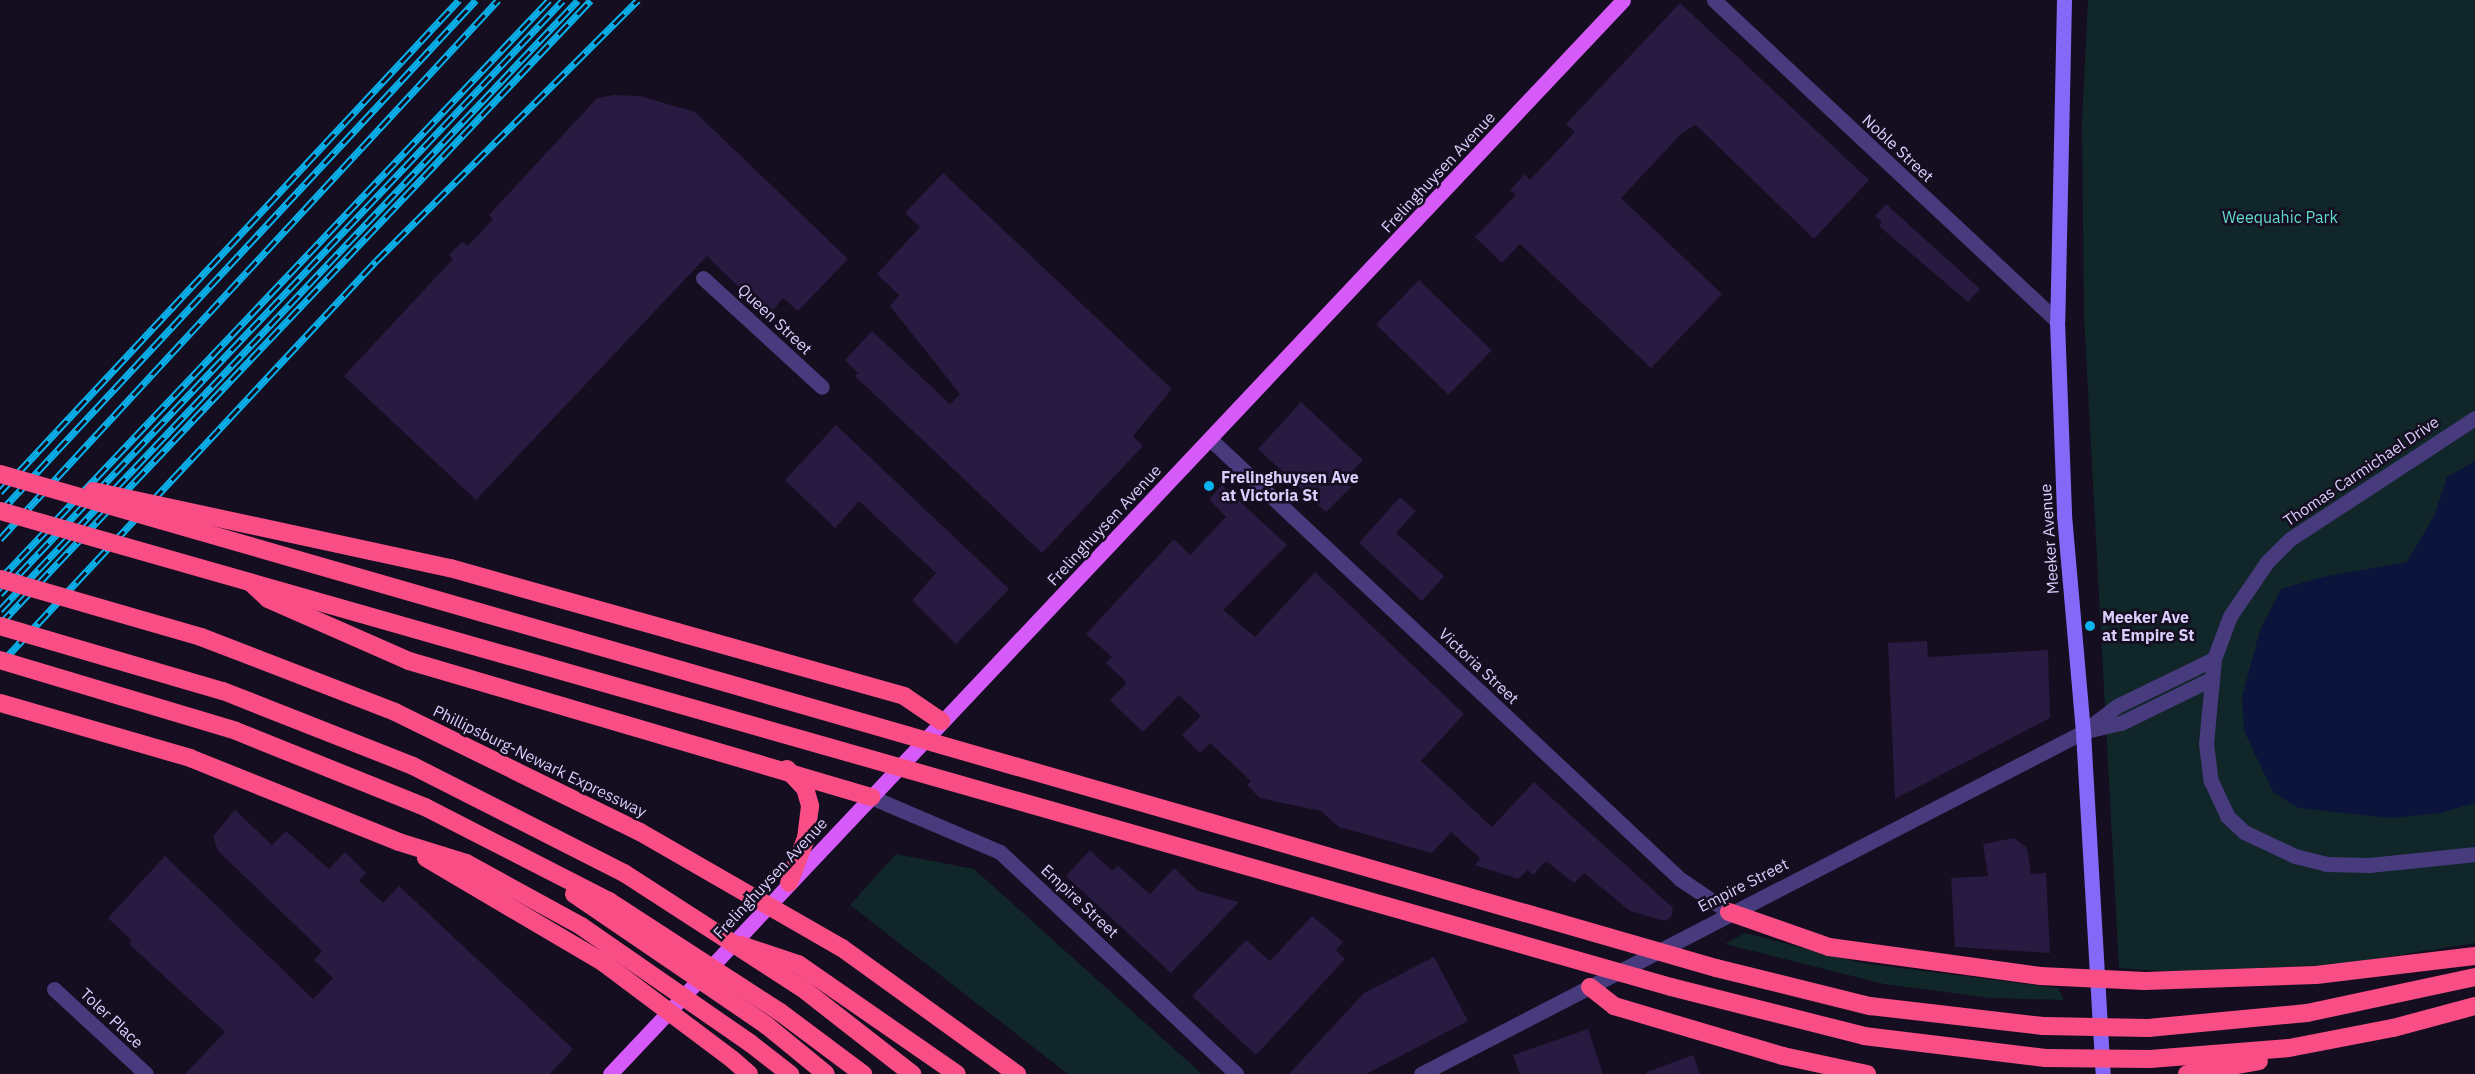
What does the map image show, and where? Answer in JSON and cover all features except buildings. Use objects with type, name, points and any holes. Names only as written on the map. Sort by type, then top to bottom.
[{"type":"highway","points":[[0,472],[450,568],[904,696],[942,721]]},
{"type":"highway","points":[[0,472],[1716,968],[1870,1006],[2043,1026],[2148,1028],[2307,1013],[2475,977]]},
{"type":"highway","points":[[0,512],[250,583],[426,629],[1671,987],[1864,1036],[2046,1059],[2150,1059],[2255,1052],[2360,1035]]},
{"type":"highway","name":"Phillipsburg-Newark Expressway","points":[[0,579],[201,637],[395,712],[640,832],[842,948],[1015,1073]]},
{"type":"highway","points":[[250,583],[268,599],[409,661],[786,768],[871,797]]},
{"type":"highway","points":[[0,626],[223,691],[413,766],[536,824],[808,982],[957,1074]]},
{"type":"highway","points":[[0,660],[236,731],[363,779],[488,837],[609,901],[780,1012],[863,1074]]},
{"type":"highway","points":[[0,702],[190,758],[399,842],[466,863],[571,920],[750,1043],[790,1074]]},
{"type":"highway","points":[[786,768],[800,780],[810,806],[806,838],[789,883]]},
{"type":"highway","points":[[488,837],[766,1025],[826,1074]]},
{"type":"highway","points":[[399,842],[604,963],[749,1074]]},
{"type":"highway","points":[[1729,912],[1783,934],[1839,949],[2040,976],[2145,981],[2316,975],[2475,956]]},
{"type":"highway","points":[[808,982],[912,1074]]},
{"type":"highway","points":[[1590,987],[1614,1006],[1783,1056],[1867,1074]]},
{"type":"highway","points":[[2187,1074],[2475,1006]]},
{"type":"main road","name":"Frelinghuysen Avenue","points":[[610,1074],[1623,0]]},
{"type":"main road","name":"Meeker Avenue","points":[[2064,0],[2057,321],[2064,515],[2083,732],[2103,1074]]},
{"type":"street","name":"Noble Street","points":[[1714,0],[2057,321]]},
{"type":"street","name":"Queen Street","points":[[703,278],[822,387]]},
{"type":"street","name":"Thomas Carmichael Drive","points":[[2475,417],[2290,539],[2267,562],[2230,616],[2214,659],[2209,681],[2206,743],[2211,781],[2227,816],[2244,832],[2295,856],[2326,864],[2429,861],[2475,854]]},
{"type":"street","name":"Victoria Street","points":[[1210,439],[1680,879],[1729,912]]},
{"type":"street","points":[[2083,732],[2117,706],[2214,659]]},
{"type":"street","points":[[2083,732],[2121,723],[2209,681]]},
{"type":"street","name":"Empire Street","points":[[1421,1074],[1729,912],[2083,732]]},
{"type":"street","name":"Empire Street","points":[[871,797],[977,839],[1009,858],[1236,1074]]},
{"type":"street","name":"Toler Place","points":[[54,989],[146,1074]]},
{"type":"green space","name":"Weequahic Park","points":[[2088,0],[2475,0],[2475,943],[2342,964],[2176,972],[2119,968],[2084,316],[2082,123]]},
{"type":"green space","points":[[896,854],[974,869],[1202,1074],[1068,1074],[850,905]]},
{"type":"green space","points":[[1745,933],[1861,963],[2058,988],[2064,1000],[1991,998],[1884,984],[1725,944]]},
{"type":"water","points":[[2475,461],[2475,803],[2441,813],[2389,818],[2298,808],[2273,792],[2244,731],[2242,697],[2260,630],[2281,589],[2323,577],[2407,562],[2435,514],[2447,477]]},
{"type":"railway","points":[[0,492],[459,0]]},
{"type":"railway","points":[[0,512],[476,0]]},
{"type":"railway","points":[[0,539],[498,0]]},
{"type":"railway","points":[[0,579],[549,0]]},
{"type":"railway","points":[[0,594],[563,0]]},
{"type":"railway","points":[[0,610],[578,0]]},
{"type":"railway","points":[[0,624],[591,0]]},
{"type":"railway","points":[[0,664],[376,261],[638,0]]},
{"type":"place","name":"Frelinghuysen Ave at Victoria St","points":[[1209,486]]},
{"type":"place","name":"Meeker Ave at Empire St","points":[[2090,626]]}]
